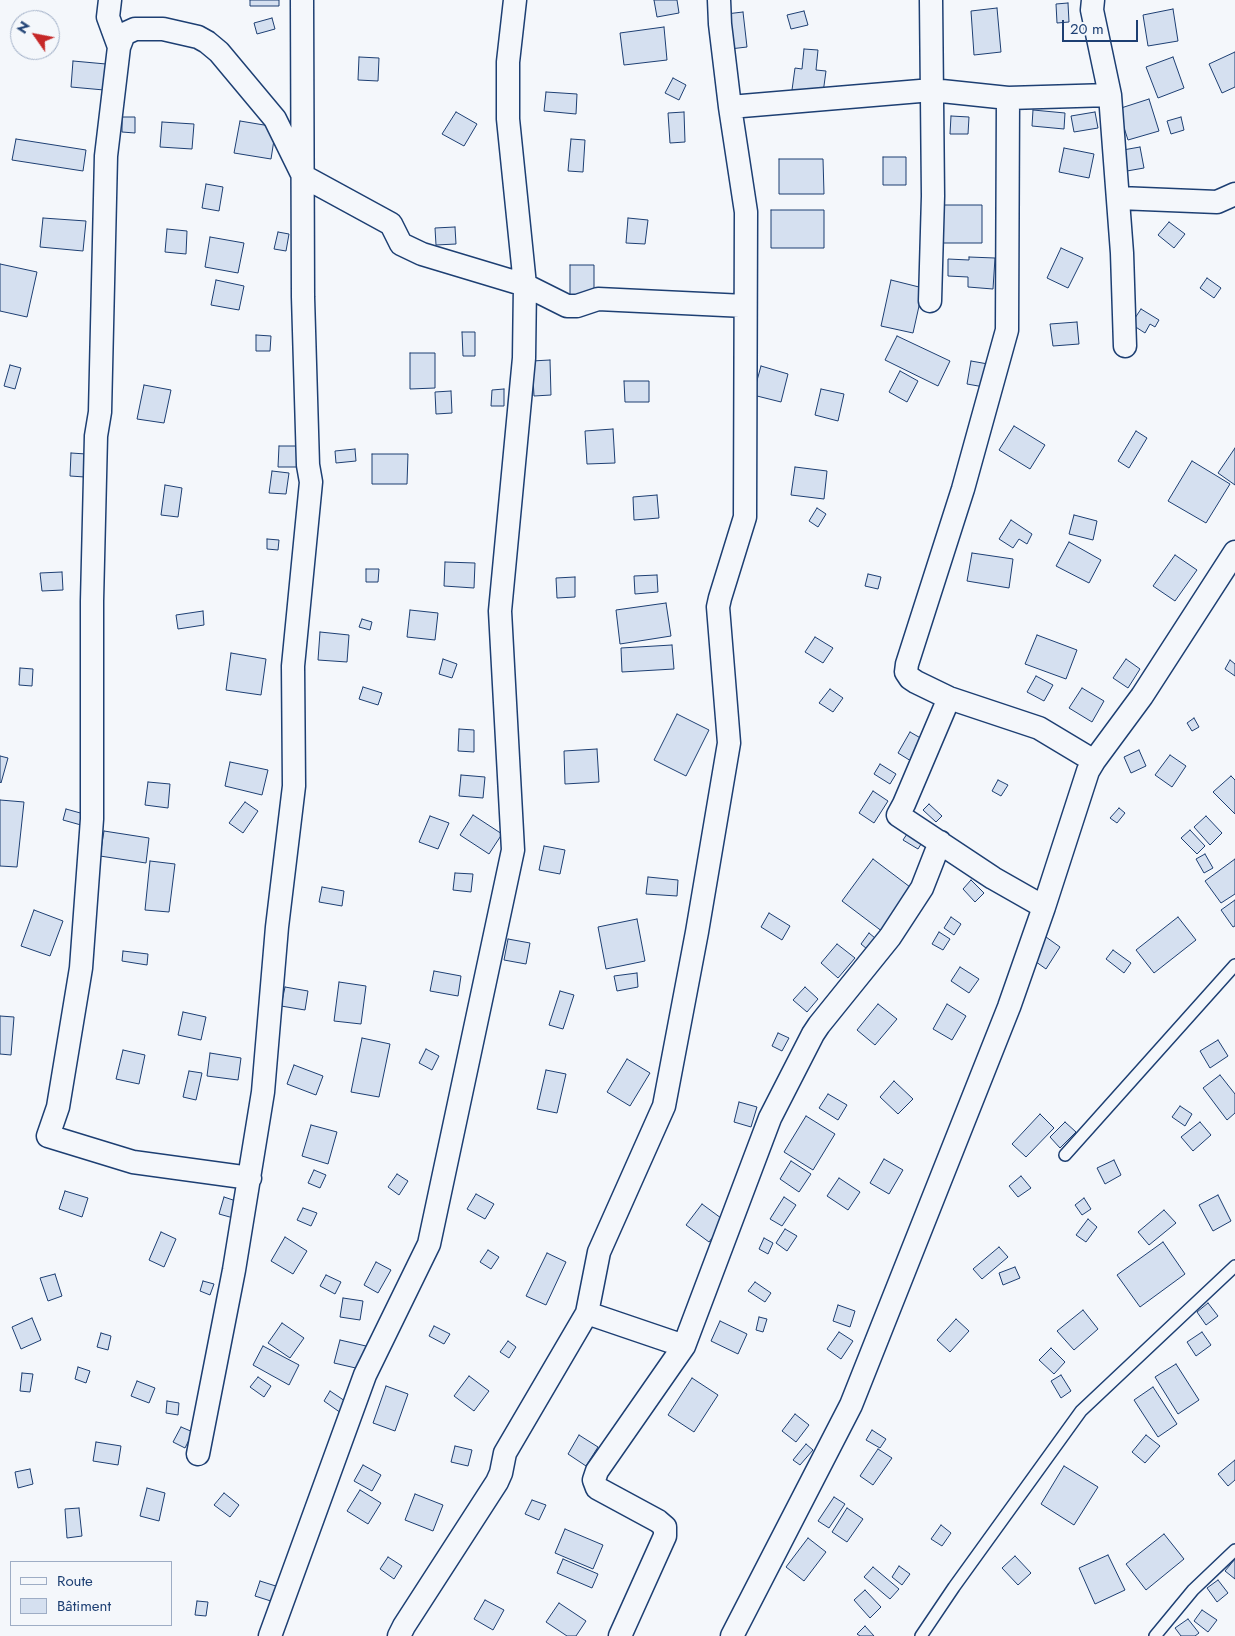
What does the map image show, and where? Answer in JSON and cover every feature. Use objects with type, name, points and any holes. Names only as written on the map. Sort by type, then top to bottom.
[{"type":"street","points":[[110,0],[108,17],[119,47]]},
{"type":"street","points":[[198,1454],[234,1270],[263,1092],[277,927],[294,786],[293,666],[311,482],[308,465],[303,297],[302,0]]},
{"type":"street","points":[[270,1636],[365,1375],[429,1244],[513,850],[500,611],[524,358],[525,285],[508,119],[508,62],[515,0]]},
{"type":"street","points":[[399,1636],[497,1482],[505,1453],[587,1313],[599,1252],[664,1106],[697,932],[729,743],[718,617],[720,598],[745,517],[744,306],[746,212],[730,107],[719,0]]},
{"type":"street","points":[[930,301],[933,196],[931,0]]},
{"type":"street","points":[[1094,0],[1092,10],[1110,95],[1119,198],[1125,346]]},
{"type":"street","points":[[250,1178],[133,1162],[48,1136],[58,1107],[81,968],[92,819],[92,601],[96,436],[100,412],[106,156],[119,47],[124,34],[135,29],[163,28],[198,37],[208,42],[275,118],[303,176],[391,224],[401,244],[422,254],[525,285],[567,306],[577,306],[598,298],[744,306]]},
{"type":"street","points":[[730,107],[932,90],[1008,98],[1110,95]]},
{"type":"street","points":[[1008,98],[1006,336],[963,489],[906,672],[910,678],[949,698],[1039,728],[1094,761]]},
{"type":"street","points":[[1119,198],[1217,202],[1235,194]]},
{"type":"street","points":[[732,1636],[851,1404],[1009,1007],[1088,771],[1142,696],[1235,552]]},
{"type":"street","points":[[949,698],[898,815],[993,878],[1044,907]]},
{"type":"street","points":[[620,1636],[665,1536],[665,1528],[658,1521],[597,1488],[594,1480],[597,1471],[684,1346],[774,1110],[818,1025],[890,937],[922,888],[940,842]]},
{"type":"street","points":[[587,1313],[684,1346]]},
{"type":"lane","points":[[1065,1155],[1235,966]]},
{"type":"lane","points":[[921,1636],[954,1587],[1081,1411],[1235,1266]]},
{"type":"lane","points":[[1155,1636],[1193,1590],[1235,1550]]},
{"type":"building","points":[[250,0],[279,0],[279,6],[250,6]]},
{"type":"building","points":[[654,0],[677,0],[679,13],[657,17]]},
{"type":"building","points":[[1068,3],[1069,22],[1057,23],[1056,4]]},
{"type":"building","points":[[997,8],[1001,52],[974,55],[971,11]]},
{"type":"building","points":[[1173,9],[1178,41],[1148,46],[1143,15]]},
{"type":"building","points":[[804,11],[808,25],[791,29],[787,15]]},
{"type":"building","points":[[743,12],[747,47],[730,49],[726,14]]},
{"type":"building","points":[[272,18],[275,29],[257,34],[254,23]]},
{"type":"building","points":[[664,27],[667,60],[624,65],[620,33]]},
{"type":"building","points":[[804,49],[818,50],[816,70],[826,71],[823,93],[792,90],[795,68],[802,69]]},
{"type":"building","points":[[1235,52],[1235,87],[1222,93],[1209,64]]},
{"type":"building","points":[[359,57],[379,58],[378,81],[358,80]]},
{"type":"building","points":[[1173,57],[1184,88],[1158,98],[1146,67]]},
{"type":"building","points":[[73,61],[106,64],[104,90],[71,87]]},
{"type":"building","points":[[673,78],[686,85],[679,100],[665,93]]},
{"type":"building","points":[[546,92],[577,94],[576,114],[544,111]]},
{"type":"building","points":[[1149,99],[1159,131],[1128,140],[1118,109]]},
{"type":"building","points":[[1033,110],[1065,113],[1064,129],[1032,126]]},
{"type":"building","points":[[456,112],[477,124],[464,146],[442,134]]},
{"type":"building","points":[[684,112],[685,142],[670,143],[668,113]]},
{"type":"building","points":[[1095,112],[1098,128],[1074,132],[1071,116]]},
{"type":"building","points":[[951,116],[969,117],[968,134],[950,134]]},
{"type":"building","points":[[122,117],[135,117],[135,133],[122,132]]},
{"type":"building","points":[[1181,117],[1184,130],[1171,134],[1167,121]]},
{"type":"building","points":[[240,121],[276,127],[271,159],[234,153]]},
{"type":"building","points":[[162,122],[194,124],[192,149],[160,147]]},
{"type":"building","points":[[16,139],[86,150],[83,171],[12,160]]},
{"type":"building","points":[[571,139],[585,140],[583,172],[568,171]]},
{"type":"building","points":[[1140,147],[1144,168],[1127,171],[1123,150]]},
{"type":"building","points":[[1064,148],[1094,154],[1089,178],[1059,172]]},
{"type":"building","points":[[883,157],[906,157],[906,185],[883,185]]},
{"type":"building","points":[[779,159],[823,159],[824,194],[779,194]]},
{"type":"building","points":[[206,184],[223,187],[219,211],[202,208]]},
{"type":"building","points":[[941,205],[982,205],[982,243],[941,243]]},
{"type":"building","points":[[771,210],[824,210],[824,248],[771,248]]},
{"type":"building","points":[[43,218],[86,221],[83,251],[40,247]]},
{"type":"building","points":[[628,218],[648,220],[645,244],[626,243]]},
{"type":"building","points":[[1169,222],[1185,234],[1174,248],[1158,235]]},
{"type":"building","points":[[455,227],[456,244],[436,245],[435,228]]},
{"type":"building","points":[[167,229],[187,231],[186,254],[165,252]]},
{"type":"building","points":[[278,232],[289,234],[286,251],[274,249]]},
{"type":"building","points":[[210,237],[244,243],[238,273],[205,267]]},
{"type":"building","points":[[1061,248],[1083,258],[1068,288],[1047,278]]},
{"type":"building","points":[[969,257],[995,258],[993,289],[968,287],[968,277],[948,276],[948,259],[969,260]]},
{"type":"building","points":[[0,264],[37,272],[27,317],[0,311]]},
{"type":"building","points":[[570,265],[594,265],[594,295],[570,295]]},
{"type":"building","points":[[1207,278],[1221,288],[1214,298],[1200,288]]},
{"type":"building","points":[[216,280],[244,286],[239,310],[211,305]]},
{"type":"building","points":[[891,280],[923,288],[913,333],[881,326]]},
{"type":"building","points":[[1141,309],[1159,320],[1155,327],[1150,324],[1145,333],[1131,324]]},
{"type":"building","points":[[1077,322],[1079,344],[1053,346],[1050,324]]},
{"type":"building","points":[[462,332],[475,332],[475,356],[463,356]]},
{"type":"building","points":[[256,335],[271,336],[270,351],[256,351]]},
{"type":"building","points":[[897,336],[950,361],[938,386],[885,360]]},
{"type":"building","points":[[410,353],[435,353],[435,388],[410,389]]},
{"type":"building","points":[[550,360],[551,395],[534,396],[532,361]]},
{"type":"building","points":[[971,361],[988,364],[984,387],[967,384]]},
{"type":"building","points":[[10,365],[21,368],[15,389],[4,386]]},
{"type":"building","points":[[761,366],[788,374],[781,402],[753,395]]},
{"type":"building","points":[[900,371],[918,381],[907,402],[889,392]]},
{"type":"building","points":[[624,381],[649,381],[649,402],[625,402]]},
{"type":"building","points":[[144,385],[171,390],[164,423],[137,419]]},
{"type":"building","points":[[504,389],[504,406],[491,406],[492,390]]},
{"type":"building","points":[[821,389],[844,394],[838,421],[815,415]]},
{"type":"building","points":[[451,391],[452,413],[436,414],[435,392]]},
{"type":"building","points":[[1014,426],[1045,445],[1030,469],[999,450]]},
{"type":"building","points":[[613,429],[615,463],[587,464],[585,431]]},
{"type":"building","points":[[1136,431],[1147,438],[1129,468],[1118,461]]},
{"type":"building","points":[[279,446],[300,446],[299,467],[278,467]]},
{"type":"building","points":[[1235,448],[1235,485],[1218,473]]},
{"type":"building","points":[[355,449],[356,461],[336,463],[335,451]]},
{"type":"building","points":[[71,453],[86,454],[85,477],[70,476]]},
{"type":"building","points":[[372,454],[408,454],[407,484],[372,484]]},
{"type":"building","points":[[1192,461],[1230,484],[1206,523],[1168,501]]},
{"type":"building","points":[[795,467],[827,471],[824,499],[791,495]]},
{"type":"building","points":[[272,471],[289,473],[286,494],[269,493]]},
{"type":"building","points":[[165,485],[182,488],[178,517],[161,515]]},
{"type":"building","points":[[657,495],[659,518],[634,520],[633,497]]},
{"type":"building","points":[[817,508],[826,514],[818,527],[809,521]]},
{"type":"building","points":[[1074,515],[1097,521],[1093,540],[1069,534]]},
{"type":"building","points":[[1011,520],[1032,534],[1027,544],[1019,539],[1013,548],[999,539]]},
{"type":"building","points":[[267,539],[279,540],[278,550],[267,549]]},
{"type":"building","points":[[1069,542],[1101,560],[1089,583],[1056,566]]},
{"type":"building","points":[[972,553],[1013,559],[1009,588],[967,581]]},
{"type":"building","points":[[1175,555],[1197,570],[1175,601],[1153,586]]},
{"type":"building","points":[[445,562],[475,563],[474,588],[444,586]]},
{"type":"building","points":[[366,569],[379,569],[378,582],[366,582]]},
{"type":"building","points":[[62,572],[63,590],[42,591],[40,573]]},
{"type":"building","points":[[868,574],[881,577],[878,589],[865,586]]},
{"type":"building","points":[[657,575],[658,592],[635,594],[634,576]]},
{"type":"building","points":[[575,577],[575,597],[557,598],[556,578]]},
{"type":"building","points":[[666,603],[671,636],[620,644],[616,610]]},
{"type":"building","points":[[410,610],[438,613],[435,640],[407,637]]},
{"type":"building","points":[[203,611],[204,625],[178,629],[176,615]]},
{"type":"building","points":[[362,619],[372,622],[370,630],[359,627]]},
{"type":"building","points":[[320,632],[349,635],[347,662],[318,660]]},
{"type":"building","points":[[1037,635],[1077,650],[1066,679],[1025,664]]},
{"type":"building","points":[[815,637],[833,648],[823,663],[805,652]]},
{"type":"building","points":[[672,645],[674,669],[622,672],[621,648]]},
{"type":"building","points":[[231,653],[266,659],[261,695],[226,690]]},
{"type":"building","points":[[443,659],[457,664],[452,678],[439,674]]},
{"type":"building","points":[[1126,659],[1140,669],[1128,688],[1113,678]]},
{"type":"building","points":[[1230,660],[1235,664],[1235,676],[1225,669]]},
{"type":"building","points":[[20,668],[33,669],[32,686],[19,685]]},
{"type":"building","points":[[1036,676],[1053,685],[1044,701],[1027,692]]},
{"type":"building","points":[[363,687],[382,693],[378,705],[359,699]]},
{"type":"building","points":[[1082,688],[1104,701],[1092,722],[1069,708]]},
{"type":"building","points":[[830,689],[843,698],[833,712],[819,703]]},
{"type":"building","points":[[677,714],[709,730],[686,776],[654,760]]},
{"type":"building","points":[[1194,718],[1199,727],[1192,731],[1187,723]]},
{"type":"building","points":[[459,729],[474,730],[474,752],[458,751]]},
{"type":"building","points":[[910,732],[924,740],[911,761],[898,753]]},
{"type":"building","points":[[597,749],[599,782],[565,784],[564,751]]},
{"type":"building","points":[[1139,750],[1146,766],[1131,773],[1124,757]]},
{"type":"building","points":[[1170,755],[1186,766],[1172,787],[1155,775]]},
{"type":"building","points":[[0,756],[8,758],[1,783],[0,782]]},
{"type":"building","points":[[230,762],[268,770],[262,795],[225,786]]},
{"type":"building","points":[[880,764],[896,774],[890,784],[874,774]]},
{"type":"building","points":[[461,775],[485,777],[483,798],[459,796]]},
{"type":"building","points":[[1231,776],[1235,780],[1235,814],[1213,792]]},
{"type":"building","points":[[998,780],[1008,785],[1001,796],[992,791]]},
{"type":"building","points":[[148,782],[170,784],[168,808],[145,805]]},
{"type":"building","points":[[873,791],[888,801],[874,823],[859,813]]},
{"type":"building","points":[[0,800],[24,802],[17,867],[0,866]]},
{"type":"building","points":[[245,802],[258,811],[243,833],[229,823]]},
{"type":"building","points":[[929,804],[942,816],[936,822],[923,810]]},
{"type":"building","points":[[1119,808],[1125,813],[1117,823],[1110,818]]},
{"type":"building","points":[[66,809],[84,814],[81,825],[63,820]]},
{"type":"building","points":[[473,815],[502,834],[489,854],[460,835]]},
{"type":"building","points":[[430,816],[449,823],[438,849],[419,842]]},
{"type":"building","points":[[1206,816],[1222,833],[1210,845],[1194,827]]},
{"type":"building","points":[[1190,830],[1205,846],[1197,854],[1181,838]]},
{"type":"building","points":[[104,831],[149,838],[146,863],[100,856]]},
{"type":"building","points":[[909,831],[923,841],[918,849],[903,840]]},
{"type":"building","points":[[544,846],[565,850],[560,874],[539,870]]},
{"type":"building","points":[[1205,854],[1213,868],[1204,873],[1196,859]]},
{"type":"building","points":[[873,859],[914,890],[883,932],[842,901]]},
{"type":"building","points":[[1235,859],[1235,894],[1221,903],[1205,881]]},
{"type":"building","points":[[150,861],[175,864],[169,912],[145,910]]},
{"type":"building","points":[[455,873],[473,874],[471,892],[453,890]]},
{"type":"building","points":[[648,877],[678,880],[677,896],[646,894]]},
{"type":"building","points":[[971,880],[984,893],[975,902],[963,889]]},
{"type":"building","points":[[322,887],[344,891],[342,906],[319,902]]},
{"type":"building","points":[[1235,900],[1235,926],[1233,927],[1221,910]]},
{"type":"building","points":[[34,910],[63,921],[50,956],[21,946]]},
{"type":"building","points":[[769,913],[790,926],[782,940],[761,927]]},
{"type":"building","points":[[951,917],[961,924],[954,935],[944,928]]},
{"type":"building","points":[[1178,917],[1196,940],[1154,973],[1136,950]]},
{"type":"building","points":[[637,919],[645,961],[606,969],[598,927]]},
{"type":"building","points":[[939,932],[950,939],[943,950],[932,944]]},
{"type":"building","points":[[869,933],[881,943],[873,954],[861,944]]},
{"type":"building","points":[[1046,937],[1060,947],[1046,969],[1032,959]]},
{"type":"building","points":[[508,939],[530,943],[526,964],[504,960]]},
{"type":"building","points":[[837,944],[855,958],[838,978],[821,963]]},
{"type":"building","points":[[1113,950],[1131,963],[1124,973],[1106,959]]},
{"type":"building","points":[[123,951],[148,954],[147,965],[122,961]]},
{"type":"building","points":[[960,967],[979,979],[969,993],[951,981]]},
{"type":"building","points":[[434,971],[461,976],[458,996],[430,991]]},
{"type":"building","points":[[637,973],[638,987],[617,991],[614,976]]},
{"type":"building","points":[[339,982],[366,986],[361,1024],[334,1021]]},
{"type":"building","points":[[285,987],[308,991],[305,1010],[281,1006]]},
{"type":"building","points":[[805,987],[818,999],[807,1012],[793,1000]]},
{"type":"building","points":[[560,991],[574,995],[563,1029],[549,1025]]},
{"type":"building","points":[[878,1004],[897,1019],[875,1045],[857,1030]]},
{"type":"building","points":[[947,1004],[966,1016],[952,1040],[933,1029]]},
{"type":"building","points":[[183,1012],[206,1017],[201,1040],[178,1035]]},
{"type":"building","points":[[0,1016],[14,1017],[11,1055],[0,1054]]},
{"type":"building","points":[[778,1033],[789,1038],[782,1051],[772,1046]]},
{"type":"building","points":[[362,1038],[390,1044],[379,1097],[351,1092]]},
{"type":"building","points":[[1218,1040],[1228,1056],[1210,1068],[1200,1051]]},
{"type":"building","points":[[426,1049],[439,1056],[432,1070],[419,1063]]},
{"type":"building","points":[[123,1050],[145,1055],[139,1084],[116,1079]]},
{"type":"building","points":[[210,1053],[241,1058],[238,1080],[207,1076]]},
{"type":"building","points":[[627,1059],[650,1073],[630,1106],[607,1092]]},
{"type":"building","points":[[294,1065],[323,1076],[316,1095],[287,1084]]},
{"type":"building","points":[[546,1070],[566,1074],[557,1113],[537,1109]]},
{"type":"building","points":[[189,1071],[202,1073],[196,1100],[183,1097]]},
{"type":"building","points":[[1220,1075],[1235,1094],[1235,1113],[1227,1120],[1203,1088]]},
{"type":"building","points":[[894,1081],[913,1099],[898,1114],[880,1097]]},
{"type":"building","points":[[828,1094],[847,1105],[838,1120],[819,1108]]},
{"type":"building","points":[[739,1102],[757,1107],[751,1127],[734,1122]]},
{"type":"building","points":[[1180,1106],[1192,1114],[1185,1126],[1172,1117]]},
{"type":"building","points":[[1040,1114],[1054,1128],[1026,1157],[1012,1144]]},
{"type":"building","points":[[806,1116],[835,1134],[813,1170],[784,1152]]},
{"type":"building","points":[[1065,1122],[1076,1132],[1060,1148],[1050,1137]]},
{"type":"building","points":[[1200,1122],[1211,1135],[1193,1151],[1181,1137]]},
{"type":"building","points":[[311,1125],[337,1132],[328,1164],[302,1156]]},
{"type":"building","points":[[884,1159],[903,1170],[889,1194],[870,1183]]},
{"type":"building","points":[[1114,1160],[1121,1175],[1105,1184],[1097,1168]]},
{"type":"building","points":[[791,1161],[811,1174],[799,1192],[780,1179]]},
{"type":"building","points":[[314,1170],[326,1175],[320,1188],[308,1183]]},
{"type":"building","points":[[397,1174],[408,1181],[399,1195],[388,1187]]},
{"type":"building","points":[[1021,1176],[1031,1188],[1018,1197],[1009,1186]]},
{"type":"building","points":[[839,1178],[860,1192],[848,1210],[827,1196]]},
{"type":"building","points":[[65,1191],[88,1198],[82,1217],[59,1209]]},
{"type":"building","points":[[476,1194],[494,1204],[485,1219],[467,1209]]},
{"type":"building","points":[[1218,1195],[1231,1221],[1213,1231],[1199,1205]]},
{"type":"building","points":[[224,1197],[242,1203],[237,1219],[219,1214]]},
{"type":"building","points":[[784,1197],[796,1205],[782,1226],[770,1219]]},
{"type":"building","points":[[1084,1198],[1091,1209],[1082,1215],[1075,1205]]},
{"type":"building","points":[[702,1204],[725,1221],[709,1242],[686,1225]]},
{"type":"building","points":[[303,1208],[317,1213],[311,1226],[297,1220]]},
{"type":"building","points":[[1164,1210],[1176,1223],[1149,1245],[1138,1232]]},
{"type":"building","points":[[1088,1219],[1097,1227],[1086,1242],[1076,1235]]},
{"type":"building","points":[[785,1229],[797,1236],[787,1251],[776,1243]]},
{"type":"building","points":[[161,1232],[176,1239],[164,1267],[149,1260]]},
{"type":"building","points":[[285,1237],[307,1251],[293,1274],[271,1261]]},
{"type":"building","points":[[764,1238],[773,1243],[768,1254],[759,1249]]},
{"type":"building","points":[[1163,1242],[1185,1274],[1140,1307],[1117,1275]]},
{"type":"building","points":[[999,1247],[1008,1257],[982,1279],[973,1269]]},
{"type":"building","points":[[488,1250],[499,1257],[491,1269],[480,1262]]},
{"type":"building","points":[[547,1253],[566,1262],[546,1305],[526,1296]]},
{"type":"building","points":[[376,1262],[391,1270],[378,1293],[364,1285]]},
{"type":"building","points":[[1015,1267],[1020,1278],[1003,1285],[999,1273]]},
{"type":"building","points":[[55,1274],[62,1296],[48,1301],[40,1278]]},
{"type":"building","points":[[326,1275],[341,1282],[335,1294],[320,1286]]},
{"type":"building","points":[[203,1281],[214,1284],[210,1295],[200,1291]]},
{"type":"building","points":[[755,1282],[771,1293],[765,1302],[748,1291]]},
{"type":"building","points":[[343,1298],[363,1301],[360,1320],[340,1317]]},
{"type":"building","points":[[1208,1303],[1218,1316],[1206,1325],[1197,1312]]},
{"type":"building","points":[[838,1305],[855,1311],[850,1327],[833,1321]]},
{"type":"building","points":[[1083,1310],[1098,1329],[1074,1350],[1057,1331]]},
{"type":"building","points":[[759,1317],[767,1319],[763,1332],[756,1330]]},
{"type":"building","points":[[32,1318],[41,1340],[21,1349],[12,1327]]},
{"type":"building","points":[[956,1319],[969,1331],[950,1352],[937,1340]]},
{"type":"building","points":[[720,1321],[747,1334],[738,1354],[711,1341]]},
{"type":"building","points":[[282,1323],[304,1338],[290,1358],[268,1343]]},
{"type":"building","points":[[434,1326],[450,1334],[444,1344],[429,1336]]},
{"type":"building","points":[[839,1332],[853,1341],[841,1359],[827,1349]]},
{"type":"building","points":[[1202,1332],[1211,1345],[1196,1356],[1187,1342]]},
{"type":"building","points":[[101,1333],[111,1336],[108,1350],[97,1347]]},
{"type":"building","points":[[340,1340],[366,1346],[360,1369],[334,1363]]},
{"type":"building","points":[[508,1341],[516,1347],[509,1358],[500,1352]]},
{"type":"building","points":[[263,1346],[299,1365],[289,1385],[253,1365]]},
{"type":"building","points":[[1051,1348],[1065,1362],[1054,1374],[1039,1360]]},
{"type":"building","points":[[1176,1364],[1199,1400],[1178,1414],[1155,1377]]},
{"type":"building","points":[[78,1367],[90,1371],[86,1383],[75,1379]]},
{"type":"building","points":[[22,1373],[33,1374],[30,1392],[20,1391]]},
{"type":"building","points":[[1061,1375],[1071,1391],[1061,1398],[1051,1381]]},
{"type":"building","points":[[469,1376],[489,1391],[474,1411],[454,1396]]},
{"type":"building","points":[[258,1377],[271,1386],[264,1397],[250,1387]]},
{"type":"building","points":[[692,1378],[718,1395],[694,1432],[668,1415]]},
{"type":"building","points":[[137,1381],[155,1388],[149,1403],[131,1396]]},
{"type":"building","points":[[386,1386],[408,1394],[395,1431],[373,1423]]},
{"type":"building","points":[[1153,1387],[1177,1424],[1158,1437],[1134,1400]]},
{"type":"building","points":[[330,1391],[348,1403],[341,1413],[324,1401]]},
{"type":"building","points":[[167,1401],[179,1403],[178,1415],[166,1413]]},
{"type":"building","points":[[795,1414],[809,1425],[796,1442],[782,1431]]},
{"type":"building","points":[[181,1427],[193,1432],[185,1448],[173,1442]]},
{"type":"building","points":[[872,1430],[886,1439],[880,1448],[866,1440]]},
{"type":"building","points":[[579,1435],[598,1447],[586,1466],[568,1454]]},
{"type":"building","points":[[1146,1435],[1160,1446],[1145,1463],[1132,1452]]},
{"type":"building","points":[[96,1442],[121,1446],[118,1465],[93,1461]]},
{"type":"building","points":[[806,1444],[813,1450],[800,1465],[793,1460]]},
{"type":"building","points":[[455,1446],[472,1450],[468,1466],[451,1462]]},
{"type":"building","points":[[878,1449],[892,1458],[873,1485],[860,1476]]},
{"type":"building","points":[[1235,1460],[1235,1480],[1228,1486],[1218,1474]]},
{"type":"building","points":[[363,1465],[381,1475],[372,1491],[354,1481]]},
{"type":"building","points":[[1064,1466],[1098,1487],[1074,1525],[1041,1504]]},
{"type":"building","points":[[30,1469],[33,1484],[18,1488],[15,1472]]},
{"type":"building","points":[[147,1488],[165,1493],[159,1521],[140,1516]]},
{"type":"building","points":[[360,1490],[381,1503],[368,1524],[347,1511]]},
{"type":"building","points":[[224,1493],[239,1505],[230,1517],[214,1505]]},
{"type":"building","points":[[415,1494],[443,1505],[433,1531],[405,1520]]},
{"type":"building","points":[[834,1497],[845,1504],[829,1528],[818,1521]]},
{"type":"building","points":[[532,1500],[546,1505],[539,1520],[525,1514]]},
{"type":"building","points":[[79,1508],[82,1536],[67,1538],[65,1509]]},
{"type":"building","points":[[847,1508],[863,1519],[847,1542],[832,1532]]},
{"type":"building","points":[[941,1525],[951,1533],[942,1546],[931,1539]]},
{"type":"building","points":[[565,1529],[603,1545],[593,1569],[555,1553]]},
{"type":"building","points":[[1164,1534],[1184,1559],[1146,1590],[1126,1564]]},
{"type":"building","points":[[808,1538],[826,1552],[804,1581],[786,1567]]},
{"type":"building","points":[[1108,1555],[1125,1590],[1095,1604],[1079,1568]]},
{"type":"building","points":[[1015,1556],[1031,1573],[1018,1585],[1002,1568]]},
{"type":"building","points":[[388,1557],[402,1566],[394,1579],[380,1569]]},
{"type":"building","points":[[563,1559],[598,1574],[592,1588],[557,1573]]},
{"type":"building","points":[[1235,1559],[1235,1579],[1225,1571]]},
{"type":"building","points":[[899,1566],[910,1574],[902,1585],[892,1577]]},
{"type":"building","points":[[873,1567],[899,1589],[890,1599],[864,1577]]},
{"type":"building","points":[[1218,1580],[1228,1593],[1217,1602],[1207,1588]]},
{"type":"building","points":[[260,1581],[282,1588],[277,1603],[255,1596]]},
{"type":"building","points":[[865,1590],[881,1607],[870,1618],[854,1600]]},
{"type":"building","points":[[485,1600],[504,1610],[493,1630],[474,1619]]},
{"type":"building","points":[[197,1601],[208,1602],[206,1616],[195,1615]]},
{"type":"building","points":[[559,1603],[586,1621],[576,1636],[567,1636],[546,1622]]},
{"type":"building","points":[[1202,1610],[1217,1620],[1208,1632],[1194,1621]]},
{"type":"building","points":[[1188,1619],[1199,1633],[1195,1636],[1181,1636],[1175,1628]]},
{"type":"building","points":[[865,1626],[874,1636],[860,1636],[857,1634]]}]
